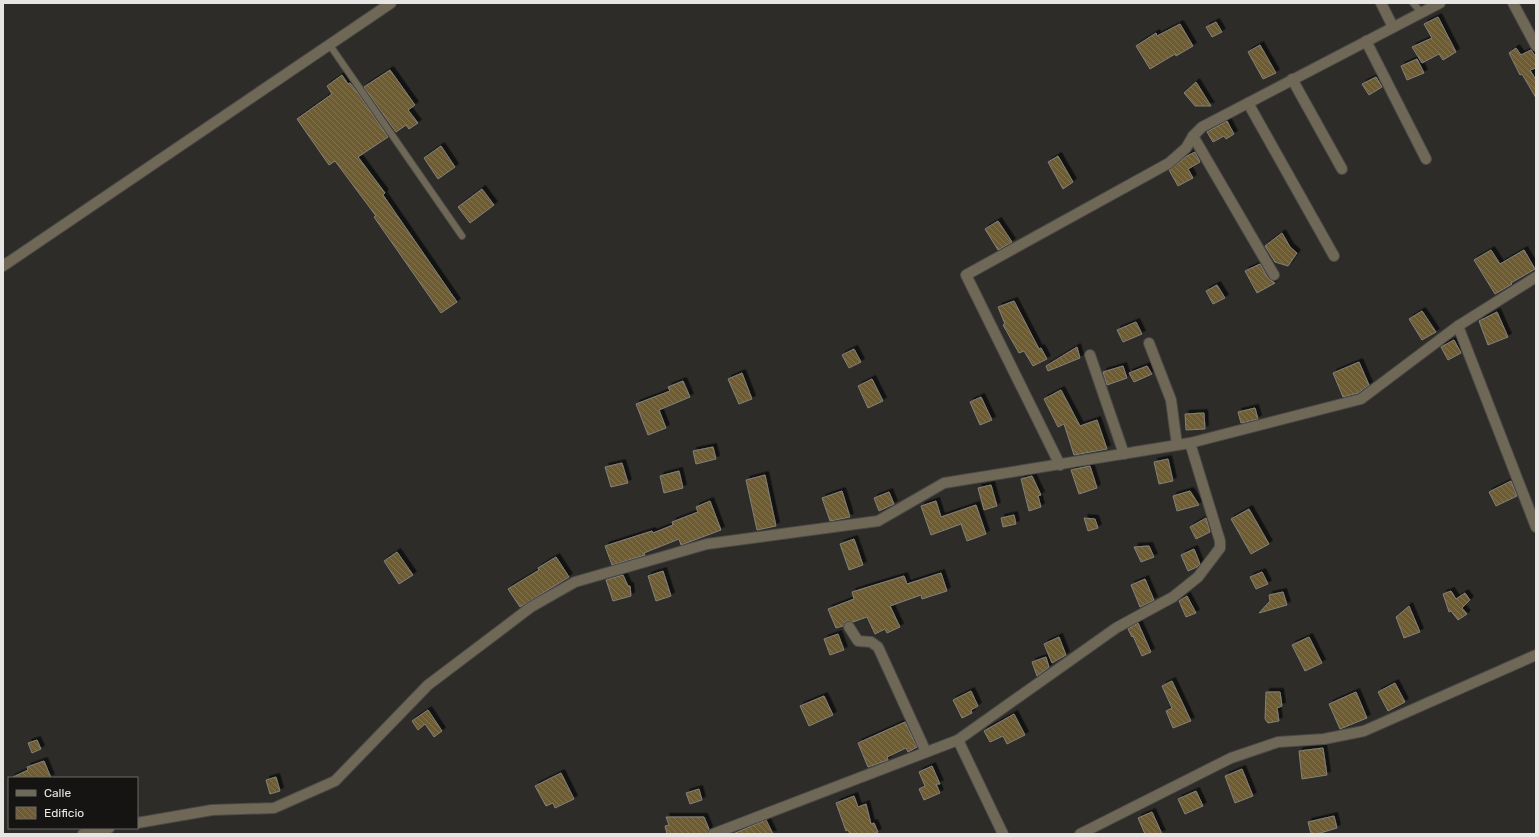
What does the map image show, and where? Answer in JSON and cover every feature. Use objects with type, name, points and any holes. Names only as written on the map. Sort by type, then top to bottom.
[{"type":"street","points":[[3,266],[391,3]]},
{"type":"street","points":[[1381,3],[1393,26]]},
{"type":"street","points":[[1060,465],[966,274],[1169,163],[1186,148],[1193,136],[1202,127],[1393,26],[1440,3]]},
{"type":"street","points":[[1512,3],[1536,46]]},
{"type":"street","points":[[1366,41],[1426,159]]},
{"type":"street","points":[[1292,79],[1342,169]]},
{"type":"street","points":[[1248,103],[1334,256]]},
{"type":"street","points":[[1193,136],[1274,275]]},
{"type":"street","points":[[138,823],[212,810],[274,808],[335,781],[428,684],[532,607],[576,582],[707,544],[878,521],[944,483],[1190,443],[1361,399],[1458,326],[1536,278]]},
{"type":"street","points":[[1458,326],[1536,527]]},
{"type":"street","points":[[1149,343],[1170,400],[1177,445]]},
{"type":"street","points":[[1090,355],[1124,454]]},
{"type":"street","points":[[713,834],[958,740],[1116,628],[1173,597],[1198,577],[1220,548],[1220,541],[1190,443]]},
{"type":"street","points":[[849,627],[858,641],[871,642],[878,647],[926,752]]},
{"type":"street","points":[[1080,834],[1231,758],[1278,742],[1324,739],[1364,731],[1536,655]]},
{"type":"street","points":[[958,740],[1003,834]]},
{"type":"street","points":[[83,834],[105,829]]},
{"type":"lane","points":[[1413,3],[1421,12]]},
{"type":"lane","points":[[329,44],[462,236]]},
{"type":"building","points":[[1438,17],[1456,52],[1443,60],[1439,54],[1422,63],[1412,47],[1432,38],[1424,24]]},
{"type":"building","points":[[1216,22],[1222,32],[1212,37],[1206,27]]},
{"type":"building","points":[[1180,24],[1193,46],[1176,56],[1175,54],[1150,69],[1136,46],[1156,33],[1157,36]]},
{"type":"building","points":[[1260,45],[1276,73],[1263,79],[1248,52]]},
{"type":"building","points":[[1516,48],[1521,55],[1531,50],[1536,57],[1536,68],[1530,70],[1536,80],[1536,98],[1522,74],[1520,75],[1509,53]]},
{"type":"building","points":[[1417,59],[1424,73],[1407,80],[1401,66]]},
{"type":"building","points":[[390,70],[415,105],[408,110],[418,123],[409,129],[406,125],[396,132],[364,87]]},
{"type":"building","points":[[342,75],[348,84],[350,83],[357,92],[388,137],[358,157],[385,193],[383,195],[457,302],[441,313],[374,217],[376,216],[335,161],[329,165],[297,119],[332,94],[327,86]]},
{"type":"building","points":[[1376,77],[1382,87],[1369,95],[1362,84]]},
{"type":"building","points":[[1196,82],[1211,106],[1195,106],[1184,93]]},
{"type":"building","points":[[1227,121],[1234,134],[1226,139],[1224,136],[1213,142],[1207,132]]},
{"type":"building","points":[[441,146],[455,167],[438,179],[424,158]]},
{"type":"building","points":[[1195,152],[1200,162],[1188,169],[1193,178],[1178,186],[1169,170],[1187,156]]},
{"type":"building","points":[[1058,156],[1073,182],[1063,189],[1048,162]]},
{"type":"building","points":[[482,189],[494,205],[470,223],[458,207]]},
{"type":"building","points":[[998,221],[1012,242],[998,250],[985,229]]},
{"type":"building","points":[[1282,233],[1290,247],[1297,253],[1288,266],[1275,262],[1265,246]]},
{"type":"building","points":[[1491,250],[1500,264],[1524,250],[1535,269],[1495,294],[1474,260]]},
{"type":"building","points":[[1260,264],[1268,278],[1275,283],[1257,293],[1245,271]]},
{"type":"building","points":[[1217,285],[1225,298],[1213,304],[1206,291]]},
{"type":"building","points":[[1014,301],[1039,349],[1041,348],[1047,359],[1033,366],[1024,351],[1019,353],[1003,325],[1005,324],[998,307]]},
{"type":"building","points":[[1422,311],[1436,332],[1422,340],[1409,319]]},
{"type":"building","points":[[1497,312],[1508,337],[1488,345],[1479,321]]},
{"type":"building","points":[[1136,322],[1142,334],[1123,342],[1117,330]]},
{"type":"building","points":[[1454,340],[1461,353],[1448,360],[1441,347]]},
{"type":"building","points":[[1077,347],[1080,358],[1048,371],[1046,366]]},
{"type":"building","points":[[854,349],[861,362],[849,368],[842,355]]},
{"type":"building","points":[[1359,362],[1369,385],[1358,393],[1343,397],[1333,373]]},
{"type":"building","points":[[1123,366],[1127,378],[1107,385],[1103,372]]},
{"type":"building","points":[[1147,366],[1152,374],[1134,382],[1129,373]]},
{"type":"building","points":[[742,373],[752,399],[739,404],[728,379]]},
{"type":"building","points":[[872,379],[883,401],[868,408],[858,386]]},
{"type":"building","points":[[683,381],[690,397],[659,410],[666,428],[648,435],[636,404],[670,391],[668,387]]},
{"type":"building","points":[[1061,390],[1080,426],[1097,420],[1107,449],[1074,455],[1064,424],[1058,427],[1044,399]]},
{"type":"building","points":[[981,397],[992,420],[980,425],[970,402]]},
{"type":"building","points":[[1255,408],[1258,419],[1241,423],[1238,412]]},
{"type":"building","points":[[1204,413],[1205,429],[1186,430],[1185,414]]},
{"type":"building","points":[[713,447],[716,459],[696,464],[693,451]]},
{"type":"building","points":[[1168,459],[1173,481],[1159,484],[1154,462]]},
{"type":"building","points":[[622,463],[628,483],[611,487],[605,467]]},
{"type":"building","points":[[1090,466],[1097,488],[1079,494],[1071,470]]},
{"type":"building","points":[[679,471],[683,488],[664,493],[660,476]]},
{"type":"building","points":[[765,475],[776,526],[757,530],[746,480]]},
{"type":"building","points":[[1032,476],[1041,495],[1038,496],[1041,507],[1029,511],[1021,479]]},
{"type":"building","points":[[1511,481],[1517,496],[1496,506],[1489,492]]},
{"type":"building","points":[[991,485],[997,506],[984,510],[978,488]]},
{"type":"building","points":[[842,491],[850,517],[830,521],[822,498]]},
{"type":"building","points":[[1190,491],[1199,505],[1177,511],[1173,496]]},
{"type":"building","points":[[889,492],[894,504],[879,511],[874,498]]},
{"type":"building","points":[[710,501],[721,530],[681,545],[679,539],[644,553],[645,555],[612,565],[605,546],[652,531],[653,533],[673,525],[672,522],[698,512],[696,507]]},
{"type":"building","points":[[936,501],[941,517],[976,505],[986,534],[967,541],[961,524],[931,535],[921,506]]},
{"type":"building","points":[[1249,509],[1269,544],[1251,554],[1231,519]]},
{"type":"building","points":[[1014,515],[1016,524],[1003,527],[1001,518]]},
{"type":"building","points":[[1084,518],[1095,519],[1098,528],[1088,531]]},
{"type":"building","points":[[1206,518],[1210,532],[1196,539],[1190,527]]},
{"type":"building","points":[[854,539],[863,565],[849,570],[840,544]]},
{"type":"building","points":[[1149,546],[1154,557],[1141,562],[1134,547]]},
{"type":"building","points":[[1194,549],[1200,564],[1188,571],[1181,555]]},
{"type":"building","points":[[397,552],[413,575],[399,584],[384,561]]},
{"type":"building","points":[[556,557],[569,577],[520,607],[508,589],[539,570],[538,568]]},
{"type":"building","points":[[663,571],[671,596],[656,601],[648,576]]},
{"type":"building","points":[[1262,572],[1268,584],[1256,589],[1250,577]]},
{"type":"building","points":[[941,573],[947,591],[922,599],[921,595],[890,606],[900,627],[887,633],[885,629],[875,634],[867,617],[853,622],[846,621],[843,626],[836,628],[828,609],[854,599],[852,592],[904,576],[907,584]]},
{"type":"building","points":[[623,575],[628,586],[630,586],[631,596],[613,601],[606,580]]},
{"type":"building","points":[[1145,579],[1154,600],[1140,607],[1131,585]]},
{"type":"building","points":[[1451,591],[1456,599],[1465,593],[1470,600],[1462,608],[1467,614],[1458,620],[1451,611],[1449,612],[1443,594]]},
{"type":"building","points":[[1283,592],[1287,605],[1259,613],[1270,601],[1269,595]]},
{"type":"building","points":[[1187,596],[1196,613],[1186,617],[1179,601]]},
{"type":"building","points":[[1409,606],[1420,632],[1404,638],[1396,617]]},
{"type":"building","points":[[1138,623],[1151,652],[1142,656],[1133,636],[1132,637],[1128,629]]},
{"type":"building","points":[[838,634],[844,650],[830,655],[824,639]]},
{"type":"building","points":[[1059,637],[1066,655],[1052,663],[1044,644]]},
{"type":"building","points":[[1309,637],[1322,663],[1305,671],[1292,645]]},
{"type":"building","points":[[1046,657],[1049,667],[1037,676],[1032,662]]},
{"type":"building","points":[[1172,681],[1191,721],[1173,728],[1166,711],[1172,708],[1162,686]]},
{"type":"building","points":[[1395,683],[1405,702],[1388,711],[1378,692]]},
{"type":"building","points":[[971,691],[978,706],[971,710],[972,713],[962,718],[953,700]]},
{"type":"building","points":[[1266,692],[1280,692],[1282,706],[1277,708],[1279,721],[1268,723],[1265,719]]},
{"type":"building","points":[[1356,692],[1367,718],[1340,729],[1329,704]]},
{"type":"building","points":[[824,696],[833,715],[809,726],[800,706]]},
{"type":"building","points":[[428,710],[442,731],[434,737],[425,724],[418,730],[412,721]]},
{"type":"building","points":[[1014,714],[1025,735],[1007,744],[1003,736],[990,742],[984,731]]},
{"type":"building","points":[[905,722],[917,747],[908,752],[906,748],[887,757],[888,760],[868,767],[858,743]]},
{"type":"building","points":[[37,740],[41,749],[32,753],[28,743]]},
{"type":"building","points":[[1323,748],[1327,775],[1302,779],[1299,751]]},
{"type":"building","points":[[44,761],[51,777],[13,777],[28,770],[27,767]]},
{"type":"building","points":[[932,766],[940,784],[936,784],[940,793],[924,800],[919,789],[925,786],[919,772]]},
{"type":"building","points":[[1242,769],[1253,796],[1235,803],[1225,776]]},
{"type":"building","points":[[561,773],[574,799],[555,808],[553,803],[546,806],[535,786]]},
{"type":"building","points":[[276,777],[280,791],[270,794],[266,780]]},
{"type":"building","points":[[699,789],[702,800],[690,804],[686,793]]},
{"type":"building","points":[[1196,791],[1203,806],[1185,814],[1178,799]]},
{"type":"building","points":[[854,796],[858,807],[866,804],[871,824],[874,823],[878,832],[874,834],[850,834],[848,830],[846,831],[836,803]]},
{"type":"building","points":[[1152,812],[1162,834],[1145,834],[1138,818]]},
{"type":"building","points":[[1334,816],[1337,828],[1317,834],[1311,834],[1308,822]]},
{"type":"building","points":[[666,817],[704,817],[709,829],[707,834],[667,834],[665,826],[669,825]]},
{"type":"building","points":[[766,820],[773,834],[733,834],[740,831]]}]
